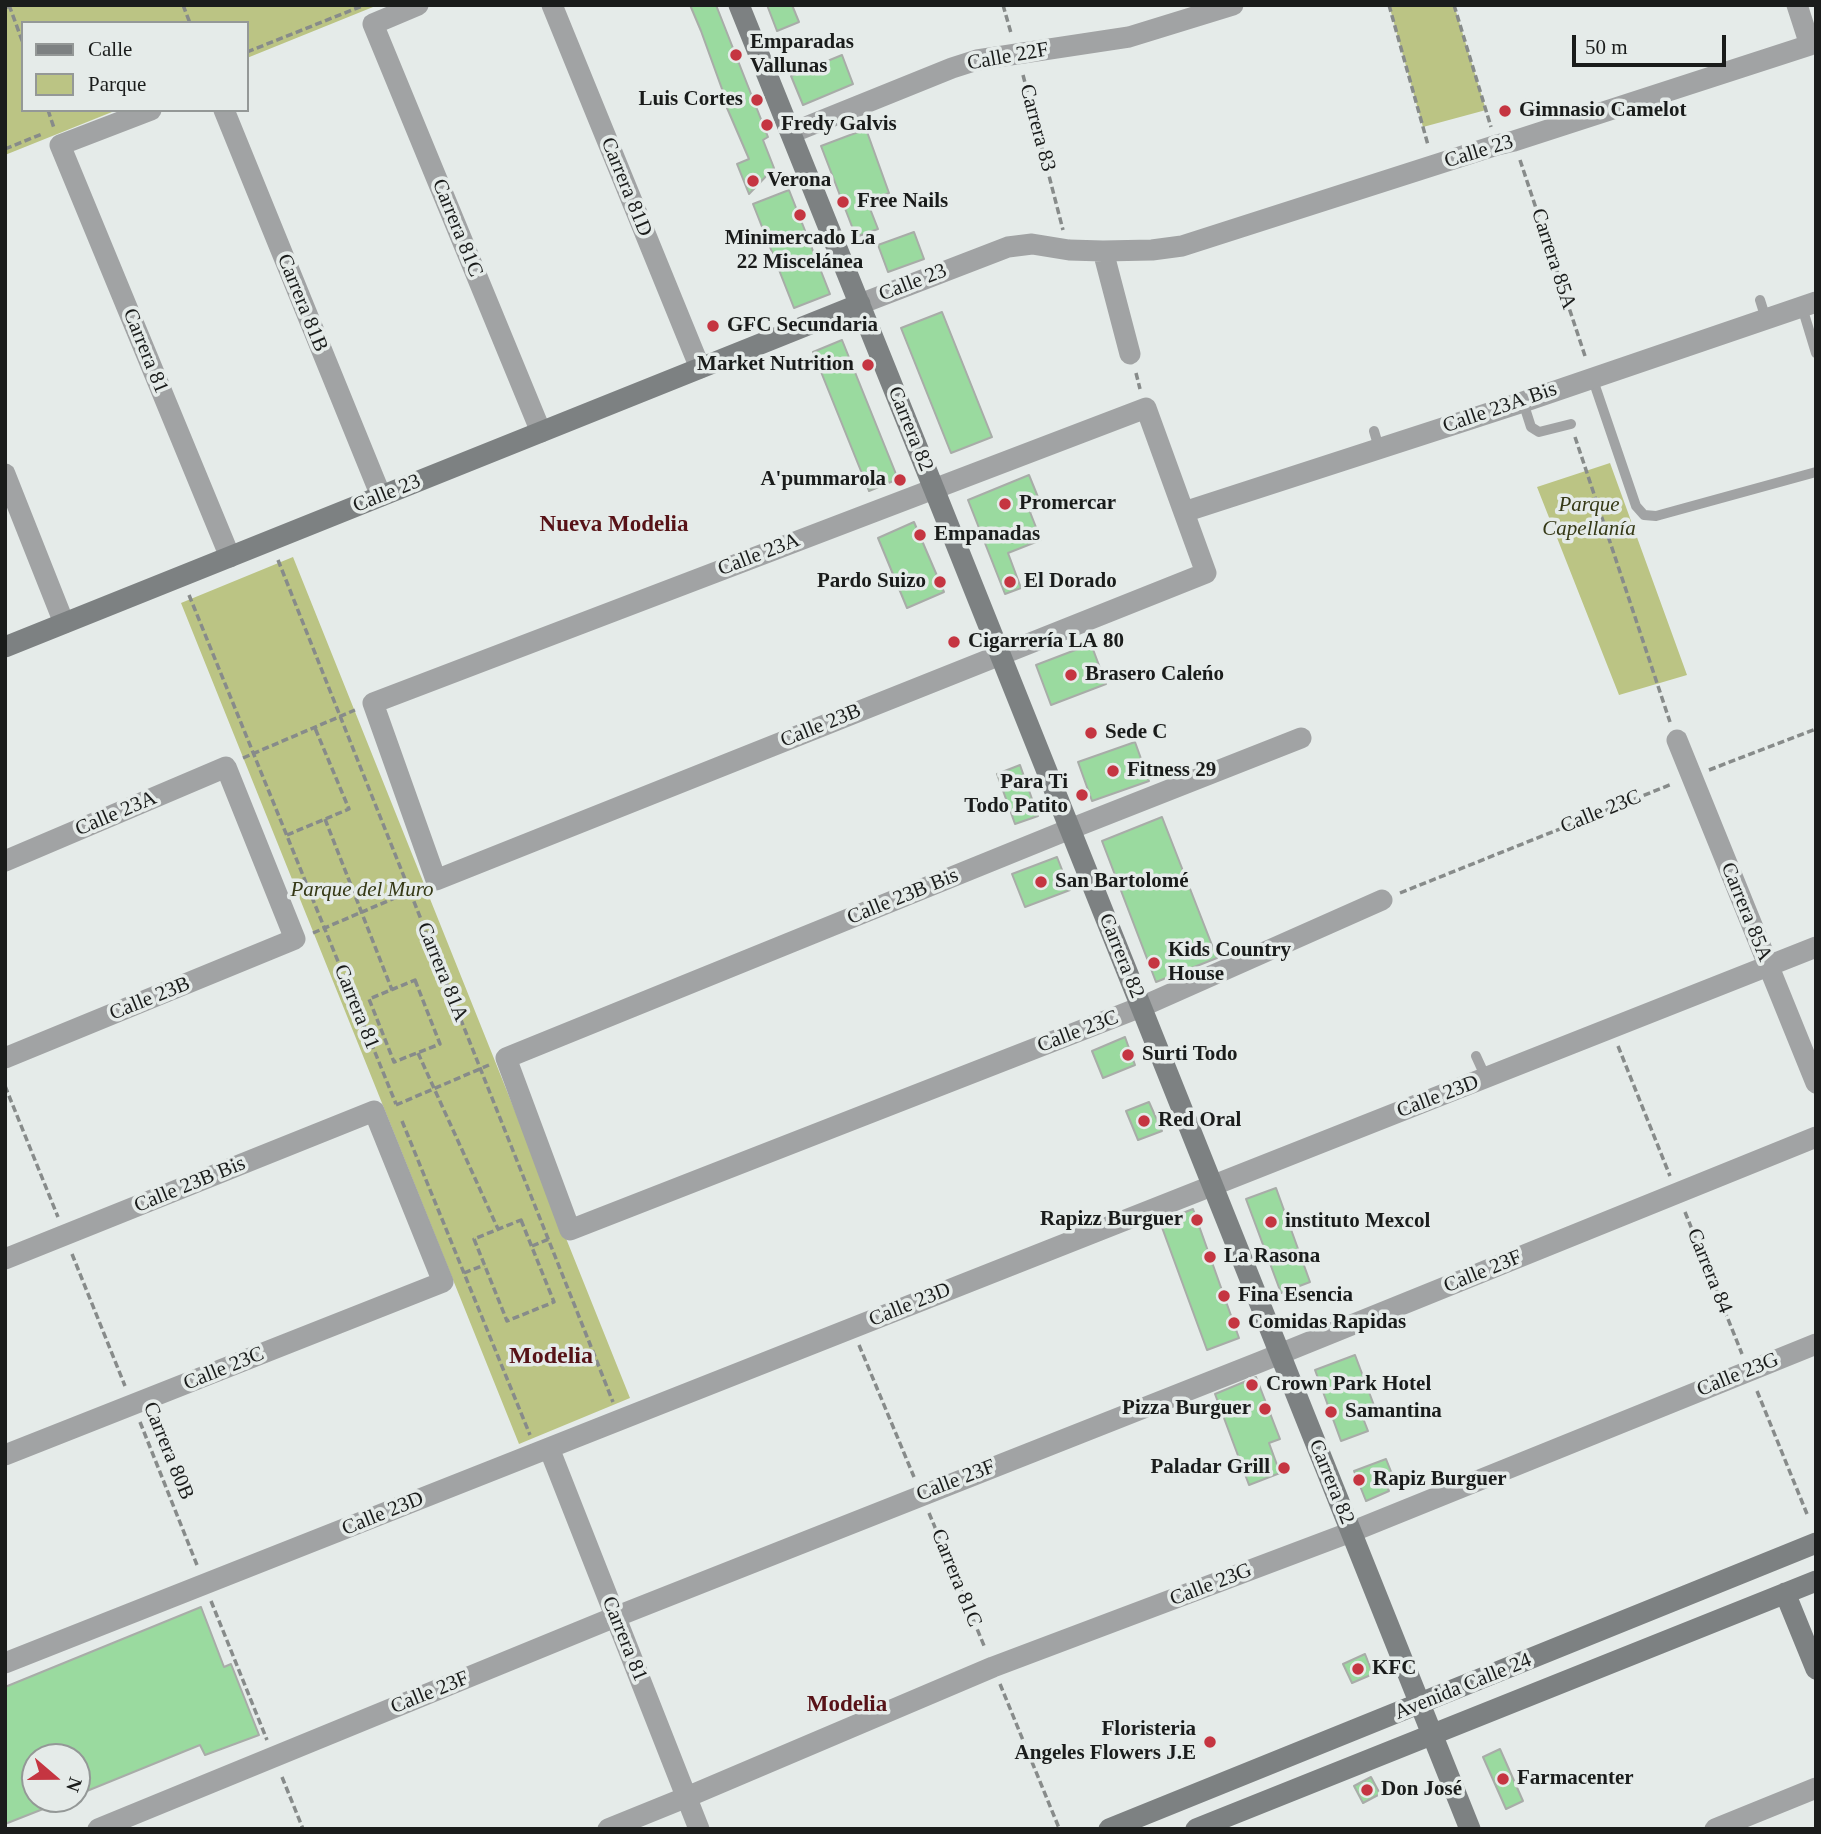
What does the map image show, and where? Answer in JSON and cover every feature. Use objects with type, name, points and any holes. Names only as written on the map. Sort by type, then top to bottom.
[{"type":"street","points":[[368,14],[418,5]]},
{"type":"street","name":"Carrera 81D","points":[[552,5],[700,368]]},
{"type":"street","name":"Carrera 82","points":[[739,5],[1469,1829]]},
{"type":"street","name":"Calle 22F","points":[[791,133],[952,68],[977,61],[1129,37],[1233,5]]},
{"type":"street","name":"Calle 23","points":[[5,647],[1008,247],[1032,244],[1069,250],[1103,251],[1182,246],[1810,45],[1797,5]]},
{"type":"street","name":"Carrera 81C","points":[[368,14],[541,432]]},
{"type":"street","name":"Carrera 81","points":[[145,112],[61,145],[230,557]]},
{"type":"street","name":"Carrera 81B","points":[[225,112],[381,496]]},
{"type":"street","points":[[1103,251],[1130,354]]},
{"type":"street","name":"Calle 23A Bis","points":[[1184,512],[1377,440],[1522,402],[1763,309],[1809,305]]},
{"type":"street","points":[[1146,408],[1184,512]]},
{"type":"street","name":"Calle 23A","points":[[373,703],[1146,408]]},
{"type":"street","points":[[5,474],[64,623]]},
{"type":"street","name":"Calle 23B","points":[[436,880],[1206,573],[1184,512]]},
{"type":"street","points":[[373,703],[436,880]]},
{"type":"street","name":"Calle 23B Bis","points":[[506,1058],[1301,738]]},
{"type":"street","name":"Carrera 85A","points":[[1677,740],[1816,1083]]},
{"type":"street","points":[[226,767],[295,939]]},
{"type":"street","name":"Calle 23A","points":[[5,861],[226,767]]},
{"type":"street","name":"Calle 23C","points":[[506,1058],[570,1230],[1141,1007],[1382,900]]},
{"type":"street","name":"Calle 23B","points":[[5,1058],[295,939]]},
{"type":"street","name":"Calle 23D","points":[[5,1663],[1816,947]]},
{"type":"street","name":"Calle 23B Bis","points":[[5,1259],[374,1111],[443,1282]]},
{"type":"street","name":"Calle 23F","points":[[98,1829],[615,1617],[1280,1354],[1816,1137]]},
{"type":"street","name":"Calle 23C","points":[[5,1455],[443,1282]]},
{"type":"street","name":"Calle 23G","points":[[608,1829],[993,1667],[1351,1532],[1816,1344]]},
{"type":"street","name":"Carrera 81","points":[[543,1450],[615,1617],[699,1829]]},
{"type":"street","name":"Avenida Calle 24","points":[[1109,1829],[1816,1544]]},
{"type":"street","name":"Avenida Calle 24","points":[[1196,1829],[1816,1581]]},
{"type":"street","points":[[1785,1593],[1816,1669]]},
{"type":"street","points":[[1715,1829],[1816,1788]]},
{"type":"lane","points":[[1809,305],[1816,353]]},
{"type":"lane","points":[[1592,377],[1636,506],[1644,515],[1656,516],[1816,472]]},
{"type":"lane","points":[[1522,402],[1531,428],[1539,432],[1571,424]]},
{"type":"lane","points":[[1476,1056],[1486,1078]]},
{"type":"path","name":"Carrera 83","points":[[1003,5],[1069,250]]},
{"type":"path","points":[[1389,5],[1434,165]]},
{"type":"path","name":"Carrera 85A","points":[[1454,5],[1592,377]]},
{"type":"path","points":[[9,6],[21,38]]},
{"type":"path","points":[[248,52],[368,14]]},
{"type":"path","points":[[1130,354],[1146,408]]},
{"type":"path","points":[[1571,424],[1677,740]]},
{"type":"path","name":"Carrera 81A","points":[[270,540],[621,1420]]},
{"type":"path","name":"Carrera 81","points":[[181,576],[396,1105],[434,1089]]},
{"type":"path","points":[[226,767],[373,703]]},
{"type":"path","points":[[287,835],[349,809],[315,728]]},
{"type":"path","name":"Calle 23C","points":[[1382,900],[1816,729]]},
{"type":"path","points":[[325,819],[392,990]]},
{"type":"path","points":[[295,939],[436,880]]},
{"type":"path","points":[[415,980],[440,1044],[394,1062],[369,999],[392,990],[415,980]]},
{"type":"path","name":"Carrera 84","points":[[1611,1028],[1807,1514]]},
{"type":"path","points":[[418,1053],[499,1229]]},
{"type":"path","points":[[434,1089],[506,1058]]},
{"type":"path","name":"Carrera 80B","points":[[5,1086],[303,1829]]},
{"type":"path","points":[[401,1118],[464,1273],[543,1450]]},
{"type":"path","points":[[522,1220],[555,1302],[507,1321],[474,1240],[499,1229],[522,1220]]},
{"type":"path","points":[[464,1273],[484,1265]]},
{"type":"path","name":"Carrera 81C","points":[[852,1328],[1059,1828]]},
{"type":"green space","points":[[5,5],[378,5],[248,58],[248,21],[21,21],[21,112],[112,112],[5,155]]},
{"type":"green space","points":[[1389,5],[1454,5],[1486,110],[1423,127]]},
{"type":"green space","name":"Parque Capellanía","points":[[1610,463],[1687,675],[1619,695],[1537,487]]},
{"type":"green space","name":"Parque del Muro","points":[[293,557],[630,1398],[519,1444],[181,603]]},
{"type":"building","points":[[690,5],[716,5],[768,137],[763,140],[774,168],[749,194],[737,164],[749,159],[724,101],[726,100]]},
{"type":"building","points":[[767,5],[792,5],[799,22],[777,31]]},
{"type":"building","points":[[842,55],[853,84],[803,105],[791,76]]},
{"type":"building","points":[[866,129],[889,193],[867,201],[878,229],[856,237],[821,146]]},
{"type":"building","points":[[789,190],[830,294],[794,308],[753,204]]},
{"type":"building","points":[[914,232],[924,259],[888,272],[878,245]]},
{"type":"building","points":[[942,312],[992,437],[951,453],[901,328]]},
{"type":"building","points":[[842,340],[898,479],[869,491],[813,352]]},
{"type":"building","points":[[1029,475],[1042,507],[1030,512],[1041,540],[1008,553],[1021,588],[1005,594],[968,500]]},
{"type":"building","points":[[914,522],[944,592],[907,608],[878,538]]},
{"type":"building","name":"Brasero Caleńo","points":[[1091,644],[1106,684],[1051,705],[1036,665]]},
{"type":"building","name":"Fitness 29","points":[[1135,742],[1149,781],[1092,801],[1078,762]]},
{"type":"building","points":[[1020,765],[1038,816],[1015,824],[997,774]]},
{"type":"building","name":"Kids Country House","points":[[1162,817],[1217,958],[1156,982],[1102,841]]},
{"type":"building","name":"San Bartolomé","points":[[1057,857],[1070,890],[1025,907],[1012,874]]},
{"type":"building","points":[[1125,1037],[1135,1065],[1103,1078],[1092,1051]]},
{"type":"building","name":"Red Oral","points":[[1149,1102],[1162,1131],[1138,1140],[1126,1111]]},
{"type":"building","name":"instituto Mexcol","points":[[1276,1188],[1310,1282],[1281,1293],[1246,1199]]},
{"type":"building","points":[[1193,1209],[1239,1338],[1207,1350],[1160,1222]]},
{"type":"building","points":[[1355,1355],[1375,1408],[1361,1413],[1368,1431],[1341,1441],[1315,1370]]},
{"type":"building","points":[[1256,1377],[1280,1439],[1269,1443],[1280,1473],[1249,1485],[1215,1394]]},
{"type":"building","points":[[1386,1459],[1394,1479],[1385,1482],[1389,1491],[1366,1501],[1354,1471]]},
{"type":"building","points":[[201,1607],[224,1667],[231,1664],[259,1735],[205,1755],[200,1745],[91,1789],[91,1743],[21,1743],[21,1813],[33,1813],[5,1824],[5,1687]]},
{"type":"building","name":"KFC","points":[[1365,1654],[1373,1674],[1352,1683],[1343,1664]]},
{"type":"building","name":"Farmacenter","points":[[1500,1749],[1523,1801],[1506,1809],[1483,1757]]},
{"type":"building","name":"Don José","points":[[1371,1777],[1380,1794],[1363,1803],[1354,1786]]},
{"type":"place","name":"Emparadas Vallunas","points":[[736,55]]},
{"type":"place","name":"Luis Cortes","points":[[757,100]]},
{"type":"place","name":"Gimnasio Camelot","points":[[1505,111]]},
{"type":"place","name":"Fredy Galvis","points":[[767,125]]},
{"type":"place","name":"Verona","points":[[753,181]]},
{"type":"place","name":"Free Nails","points":[[843,202]]},
{"type":"place","name":"Minimercado La 22 Miscelánea","points":[[800,215]]},
{"type":"place","name":"GFC Secundaria","points":[[713,326]]},
{"type":"place","name":"Market Nutrition","points":[[868,365]]},
{"type":"place","name":"A'pummarola","points":[[900,480]]},
{"type":"place","name":"Promercar","points":[[1005,504]]},
{"type":"place","name":"Empanadas","points":[[920,535]]},
{"type":"place","name":"Pardo Suizo","points":[[940,582]]},
{"type":"place","name":"El Dorado","points":[[1010,582]]},
{"type":"place","name":"Cigarrería LA 80","points":[[954,642]]},
{"type":"place","name":"Brasero Caleńo","points":[[1071,675]]},
{"type":"place","name":"Sede C","points":[[1091,733]]},
{"type":"place","name":"Fitness 29","points":[[1113,771]]},
{"type":"place","name":"Para Ti Todo Patito","points":[[1082,795]]},
{"type":"place","name":"San Bartolomé","points":[[1041,882]]},
{"type":"place","name":"Kids Country House","points":[[1154,963]]},
{"type":"place","name":"Surti Todo","points":[[1128,1055]]},
{"type":"place","name":"Red Oral","points":[[1144,1121]]},
{"type":"place","name":"Rapizz Burguer","points":[[1197,1220]]},
{"type":"place","name":"instituto Mexcol","points":[[1271,1222]]},
{"type":"place","name":"La Rasona","points":[[1210,1257]]},
{"type":"place","name":"Fina Esencia","points":[[1224,1296]]},
{"type":"place","name":"Comidas Rapidas","points":[[1234,1323]]},
{"type":"place","name":"Crown Park Hotel","points":[[1252,1385]]},
{"type":"place","name":"Pizza Burguer","points":[[1265,1409]]},
{"type":"place","name":"Samantina","points":[[1331,1412]]},
{"type":"place","name":"Paladar Grill","points":[[1284,1468]]},
{"type":"place","name":"Rapiz Burguer","points":[[1359,1480]]},
{"type":"place","name":"KFC","points":[[1358,1669]]},
{"type":"place","name":"Floristeria Angeles Flowers J.E","points":[[1210,1742]]},
{"type":"place","name":"Farmacenter","points":[[1503,1779]]},
{"type":"place","name":"Don José","points":[[1367,1790]]},
{"type":"district","name":"Nueva Modelia","points":[[614,525]]},
{"type":"district","name":"Modelia","points":[[551,1357]]},
{"type":"district","name":"Modelia","points":[[847,1705]]}]
